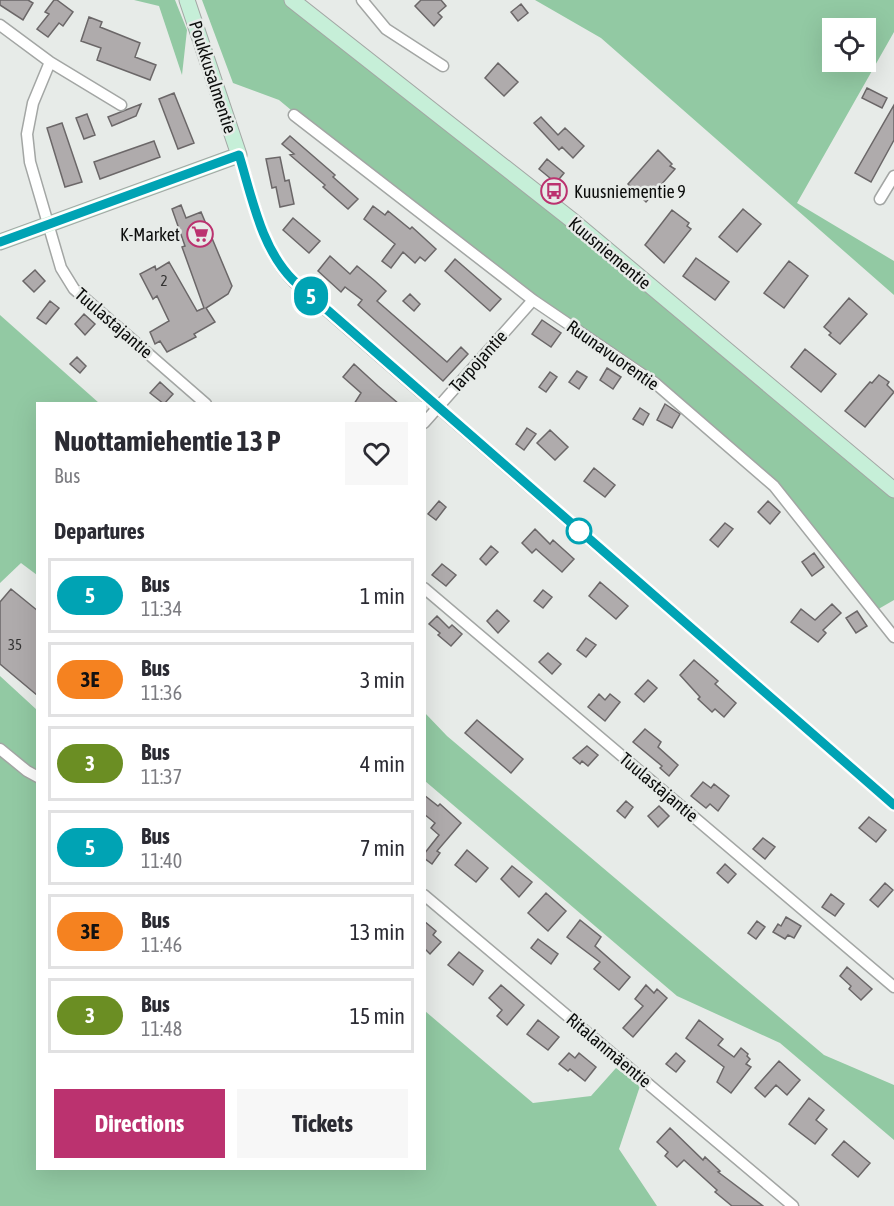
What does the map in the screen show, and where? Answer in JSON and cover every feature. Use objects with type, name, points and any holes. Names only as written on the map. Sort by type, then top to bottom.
[{"type":"street","name":"Poukkusalmentie","points":[[187,0],[239,155]]},
{"type":"street","name":"Kuusniementie","points":[[292,0],[573,221],[894,490]]},
{"type":"street","points":[[362,0],[386,29],[442,66]]},
{"type":"street","points":[[0,25],[50,62],[121,105]]},
{"type":"street","name":"Tuulastajantie","points":[[50,62],[33,103],[27,134],[30,162],[61,268],[74,289],[204,402]]},
{"type":"street","name":"Ruunavuorentie","points":[[294,115],[533,300],[656,383],[774,486],[894,637]]},
{"type":"street","points":[[0,242],[239,155],[262,232],[284,271],[437,408],[894,805]]},
{"type":"street","points":[[880,199],[894,176]]},
{"type":"street","name":"Tarpojantie","points":[[426,421],[533,300]]},
{"type":"street","name":"Tuulastajantie","points":[[426,590],[894,987]]},
{"type":"street","points":[[0,749],[36,776]]},
{"type":"street","name":"Ritalanmäentie","points":[[426,897],[793,1206]]},
{"type":"green space","points":[[134,0],[175,0],[187,30],[182,75],[159,6]]},
{"type":"green space","points":[[202,0],[292,0],[894,490],[894,600],[875,611],[774,486],[656,383],[378,182],[279,100],[233,83]]},
{"type":"green space","points":[[535,0],[894,0],[894,32],[876,64],[876,18],[822,18],[822,72],[871,72],[797,203],[894,261],[894,295],[601,38]]},
{"type":"green space","points":[[0,315],[98,402],[36,402],[36,574],[21,563],[0,583]]},
{"type":"green space","points":[[0,676],[36,709],[36,1170],[426,1170],[426,1012],[533,1103],[591,1096],[616,1068],[640,1086],[619,1149],[657,1206],[0,1206]]},
{"type":"green space","points":[[426,714],[447,736],[824,1055],[894,1085],[894,1140],[780,1043],[677,996],[426,782]]},
{"type":"building","points":[[0,0],[28,0],[33,3],[23,20],[0,5]]},
{"type":"building","points":[[54,0],[73,12],[63,26],[59,23],[48,37],[37,29],[49,14],[45,12]]},
{"type":"building","points":[[421,0],[441,0],[446,6],[438,13],[442,17],[434,26],[415,6]]},
{"type":"building","points":[[521,4],[528,13],[518,21],[511,12]]},
{"type":"building","points":[[89,17],[102,22],[100,27],[140,43],[135,57],[156,65],[150,80],[97,60],[101,48],[81,41]]},
{"type":"building","points":[[498,63],[518,82],[504,96],[485,78]]},
{"type":"building","points":[[867,88],[887,98],[882,108],[862,98]]},
{"type":"building","points":[[174,93],[194,143],[178,149],[159,99]]},
{"type":"building","points":[[141,104],[136,116],[112,126],[108,117]]},
{"type":"building","points":[[894,105],[894,140],[871,182],[855,173]]},
{"type":"building","points":[[87,114],[95,135],[84,139],[76,118]]},
{"type":"building","points":[[541,117],[558,135],[565,128],[584,146],[573,158],[562,147],[559,150],[534,123]]},
{"type":"building","points":[[62,123],[82,182],[65,187],[47,128]]},
{"type":"building","points":[[290,136],[335,175],[333,177],[358,199],[348,209],[323,187],[325,185],[290,155],[294,154],[282,144]]},
{"type":"building","points":[[154,141],[160,157],[100,179],[94,162]]},
{"type":"building","points":[[658,150],[675,169],[646,202],[628,184]]},
{"type":"building","points":[[280,157],[285,181],[289,180],[294,204],[280,207],[276,187],[272,188],[266,159]]},
{"type":"building","points":[[547,159],[564,173],[556,183],[539,169]]},
{"type":"building","points":[[181,205],[186,218],[201,212],[232,286],[228,294],[206,308],[215,322],[194,334],[196,337],[167,352],[160,341],[155,344],[150,332],[169,321],[157,296],[153,299],[140,274],[155,266],[156,270],[169,262],[197,311],[204,308],[182,247],[185,246],[172,209]]},
{"type":"building","points":[[373,206],[385,215],[388,211],[410,229],[412,227],[436,249],[425,261],[420,257],[415,263],[403,252],[391,268],[382,261],[395,244],[364,219]]},
{"type":"building","points":[[743,209],[761,224],[737,252],[719,237]]},
{"type":"building","points":[[672,210],[689,223],[687,226],[691,229],[664,263],[645,245]]},
{"type":"building","points":[[293,218],[320,241],[309,253],[283,230]]},
{"type":"building","points":[[330,256],[350,274],[357,266],[375,281],[386,291],[377,301],[447,362],[461,347],[468,354],[443,381],[358,305],[362,300],[345,287],[341,292],[318,271]]},
{"type":"building","points":[[696,258],[729,282],[715,300],[683,276]]},
{"type":"building","points":[[455,259],[501,299],[490,311],[445,271]]},
{"type":"building","points":[[789,261],[808,276],[784,308],[764,293]]},
{"type":"building","points":[[35,270],[45,281],[34,292],[23,281]]},
{"type":"building","points":[[410,294],[420,304],[414,311],[403,301]]},
{"type":"building","points":[[849,298],[867,314],[840,344],[829,335],[831,333],[824,327]]},
{"type":"building","points":[[50,301],[59,308],[46,324],[37,318]]},
{"type":"building","points":[[84,314],[95,324],[85,335],[75,324]]},
{"type":"building","points":[[542,320],[561,333],[551,347],[532,334]]},
{"type":"building","points":[[805,349],[836,374],[821,392],[791,367]]},
{"type":"building","points":[[77,357],[86,366],[80,373],[70,364]]},
{"type":"building","points":[[354,364],[397,402],[355,402],[361,393],[343,377]]},
{"type":"building","points":[[607,368],[621,377],[613,389],[600,380]]},
{"type":"building","points":[[577,371],[587,377],[579,389],[569,382]]},
{"type":"building","points":[[550,372],[557,377],[546,392],[539,387]]},
{"type":"building","points":[[879,375],[889,382],[887,385],[894,392],[865,427],[845,411]]},
{"type":"building","points":[[160,382],[173,394],[166,402],[161,402],[150,393]]},
{"type":"building","points":[[665,404],[680,414],[672,428],[657,420]]},
{"type":"building","points":[[640,408],[649,414],[643,425],[633,419]]},
{"type":"building","points":[[527,428],[536,434],[524,450],[516,444]]},
{"type":"building","points":[[550,430],[568,447],[555,460],[537,443]]},
{"type":"building","points":[[594,468],[615,485],[605,497],[584,481]]},
{"type":"building","points":[[439,501],[446,507],[436,520],[428,514]]},
{"type":"building","points":[[768,501],[780,512],[770,524],[758,512]]},
{"type":"building","points":[[725,523],[733,529],[718,547],[710,540]]},
{"type":"building","points":[[535,529],[550,544],[553,540],[574,559],[562,572],[536,549],[532,553],[522,543]]},
{"type":"building","points":[[491,546],[498,552],[486,565],[480,559]]},
{"type":"building","points":[[814,553],[824,567],[812,576],[802,562]]},
{"type":"building","points":[[442,564],[456,575],[446,586],[432,575]]},
{"type":"building","points":[[600,582],[628,606],[616,619],[589,596]]},
{"type":"building","points":[[11,589],[36,609],[36,694],[0,664],[0,602]]},
{"type":"building","points":[[543,590],[552,597],[543,608],[534,601]]},
{"type":"building","points":[[832,604],[841,613],[823,630],[826,633],[818,642],[791,622],[801,609],[815,620]]},
{"type":"building","points":[[497,610],[509,621],[498,633],[487,621]]},
{"type":"building","points":[[857,611],[867,626],[856,633],[846,618]]},
{"type":"building","points":[[437,616],[449,628],[452,625],[462,634],[451,646],[429,624]]},
{"type":"building","points":[[586,638],[596,645],[586,657],[577,650]]},
{"type":"building","points":[[548,653],[561,664],[552,674],[539,662]]},
{"type":"building","points":[[694,660],[718,681],[715,684],[736,703],[724,717],[715,709],[712,712],[698,699],[700,697],[680,675]]},
{"type":"building","points":[[648,680],[657,688],[644,702],[635,694]]},
{"type":"building","points":[[599,694],[605,700],[610,694],[620,702],[605,721],[588,707]]},
{"type":"building","points":[[477,720],[523,759],[511,773],[465,733]]},
{"type":"building","points":[[645,729],[661,742],[658,747],[678,765],[669,776],[660,768],[662,766],[633,742]]},
{"type":"building","points":[[587,746],[598,755],[588,766],[582,761],[580,764],[573,758]]},
{"type":"building","points":[[703,782],[711,788],[714,784],[729,796],[718,811],[710,804],[706,808],[691,796]]},
{"type":"building","points":[[426,797],[438,806],[440,804],[461,823],[437,851],[440,853],[432,864],[426,860],[426,851],[439,835],[431,828],[435,823],[426,816]]},
{"type":"building","points":[[626,801],[633,807],[625,818],[617,811]]},
{"type":"building","points":[[659,806],[669,816],[658,827],[648,816]]},
{"type":"building","points":[[869,817],[886,830],[876,842],[859,828]]},
{"type":"building","points":[[763,838],[775,847],[765,859],[753,849]]},
{"type":"building","points":[[467,850],[488,868],[476,882],[455,865]]},
{"type":"building","points":[[725,864],[736,874],[728,883],[717,873]]},
{"type":"building","points":[[512,866],[532,882],[519,897],[501,879]]},
{"type":"building","points":[[885,883],[893,890],[878,907],[870,900]]},
{"type":"building","points":[[546,893],[566,911],[548,931],[528,913]]},
{"type":"building","points":[[831,894],[844,904],[835,916],[822,907]]},
{"type":"building","points":[[786,917],[801,926],[794,938],[788,935],[785,939],[773,932],[778,924],[781,926]]},
{"type":"building","points":[[580,920],[601,937],[595,946],[630,977],[619,990],[594,969],[600,962],[567,937]]},
{"type":"building","points":[[757,921],[765,927],[756,939],[748,933]]},
{"type":"building","points":[[426,923],[436,931],[433,935],[441,942],[430,954],[426,950]]},
{"type":"building","points":[[538,939],[558,954],[551,964],[531,948]]},
{"type":"building","points":[[459,952],[483,971],[473,985],[448,965]]},
{"type":"building","points":[[847,967],[872,989],[861,1000],[840,976]]},
{"type":"building","points":[[501,985],[524,1005],[507,1025],[497,1016],[502,1010],[489,998]]},
{"type":"building","points":[[646,985],[654,993],[657,989],[667,998],[633,1037],[623,1028],[643,1006],[635,999]]},
{"type":"building","points":[[538,1020],[559,1037],[548,1050],[527,1034]]},
{"type":"building","points":[[699,1020],[723,1039],[718,1045],[734,1057],[741,1048],[748,1054],[750,1059],[746,1064],[751,1067],[731,1093],[717,1082],[724,1067],[686,1038]]},
{"type":"building","points":[[569,1053],[575,1058],[579,1053],[596,1067],[585,1081],[570,1069],[568,1071],[559,1064]]},
{"type":"building","points":[[676,1053],[685,1061],[676,1072],[666,1064]]},
{"type":"building","points":[[779,1061],[800,1080],[787,1095],[776,1085],[765,1097],[755,1088]]},
{"type":"building","points":[[809,1098],[824,1110],[816,1120],[827,1129],[815,1144],[789,1124]]},
{"type":"building","points":[[670,1128],[703,1160],[705,1157],[720,1171],[718,1172],[763,1206],[732,1206],[684,1160],[677,1167],[665,1156],[668,1152],[657,1142]]},
{"type":"building","points":[[844,1141],[870,1163],[858,1177],[832,1155]]},
{"type":"bus line","name":"5","points":[[0,242],[239,155],[262,232],[284,271],[293,280],[894,805]]},
{"type":"place","name":"Kuusniementie 9","points":[[554,191]]},
{"type":"place","name":"K-Market","points":[[200,234]]}]
